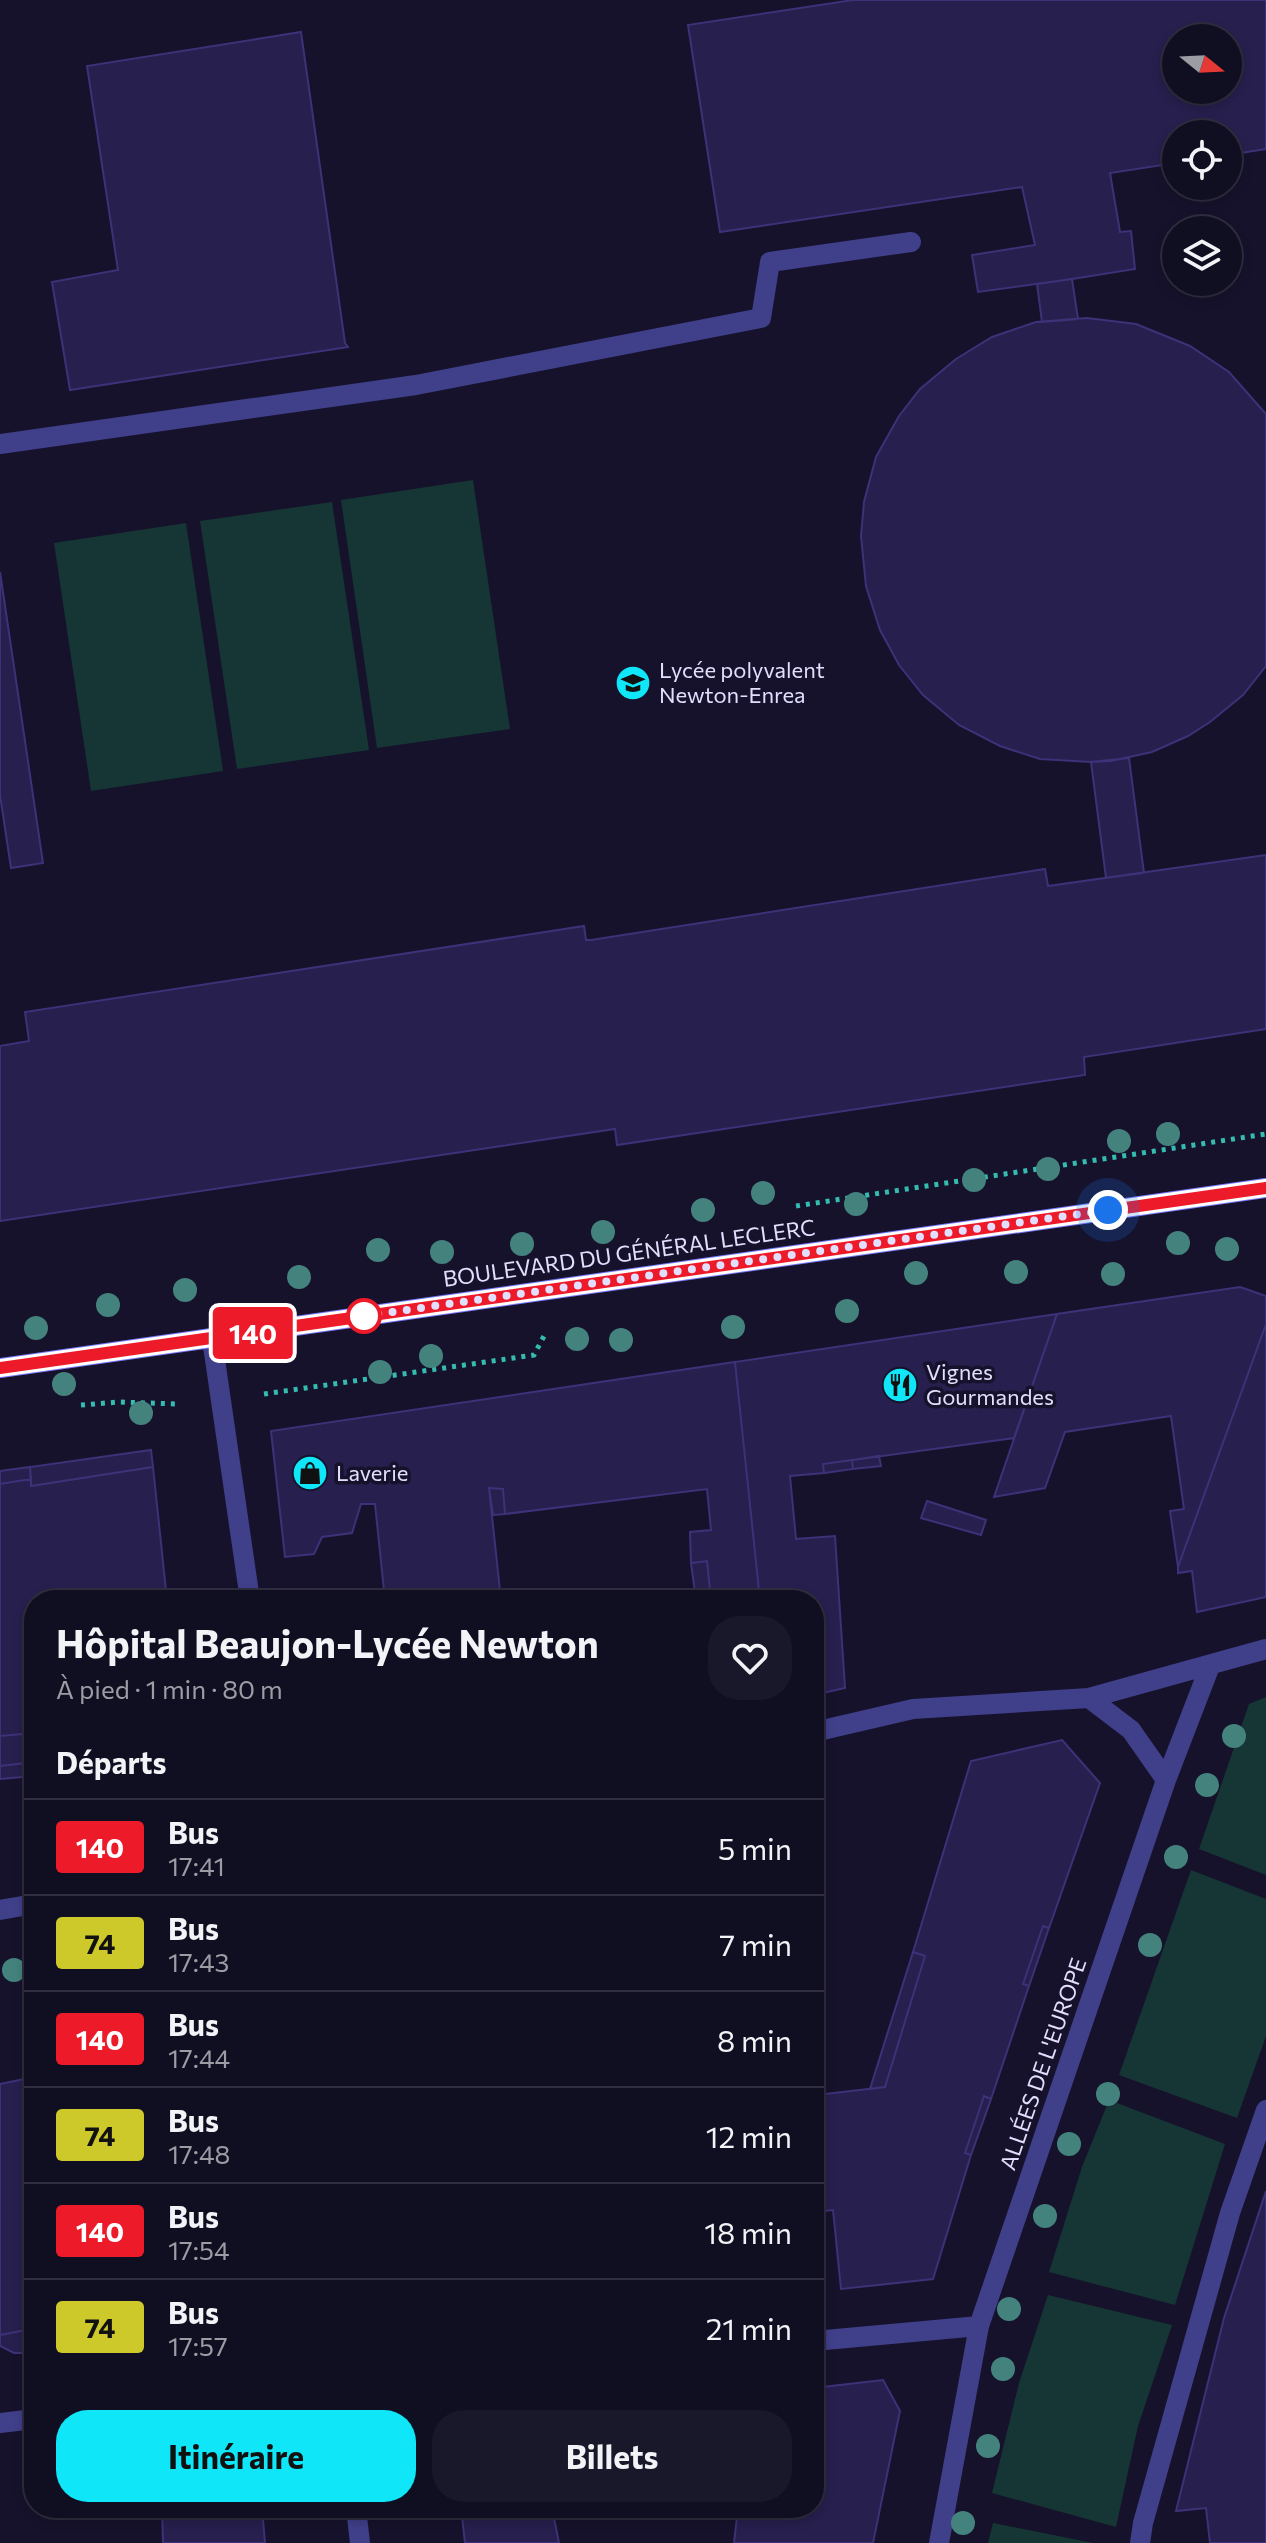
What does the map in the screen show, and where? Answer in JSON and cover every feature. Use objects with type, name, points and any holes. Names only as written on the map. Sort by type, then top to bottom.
[{"type":"main road","name":"BOULEVARD DU GÉNÉRAL LECLERC","points":[[0,1368],[1266,1188]]},
{"type":"street","points":[[0,444],[416,385],[761,318],[770,262],[911,242]]},
{"type":"street","points":[[212,1339],[249,1590]]},
{"type":"street","points":[[824,1730],[913,1709],[1089,1698],[1266,1649]]},
{"type":"street","name":"ALLÉES DE L'EUROPE","points":[[939,2543],[979,2326],[1166,1780],[1210,1666]]},
{"type":"street","points":[[1089,1698],[1131,1730],[1166,1780]]},
{"type":"street","points":[[0,1910],[24,1906]]},
{"type":"street","points":[[1140,2543],[1147,2508],[1230,2213],[1266,2110]]},
{"type":"street","points":[[824,2340],[979,2326]]},
{"type":"street","points":[[0,2423],[24,2420]]},
{"type":"street","points":[[357,2518],[360,2543]]},
{"type":"path","points":[[74,1406],[119,1402],[168,1405],[222,1400],[534,1355],[572,1285]]},
{"type":"green space","points":[[473,480],[510,729],[377,748],[341,500]]},
{"type":"green space","points":[[332,502],[369,750],[237,769],[200,521]]},
{"type":"green space","points":[[186,523],[223,771],[91,791],[54,543]]},
{"type":"green space","points":[[1266,1697],[1266,1875],[1199,1849],[1249,1704]]},
{"type":"green space","points":[[1191,1870],[1266,1899],[1266,2036],[1237,2118],[1119,2075]]},
{"type":"green space","points":[[1109,2100],[1225,2144],[1175,2305],[1049,2272],[1082,2167]]},
{"type":"green space","points":[[1048,2295],[1172,2325],[1138,2426],[1116,2527],[992,2493],[1019,2383]]},
{"type":"green space","points":[[993,2523],[1093,2543],[988,2543]]},
{"type":"building","points":[[853,0],[1266,0],[1266,149],[1242,153],[1242,120],[1162,120],[1162,165],[1110,173],[1120,232],[1131,231],[1135,269],[978,292],[972,255],[1035,245],[1022,187],[720,232],[688,25]]},
{"type":"building","points":[[301,32],[348,347],[70,390],[52,282],[118,270],[87,66]]},
{"type":"building","points":[[1072,279],[1078,319],[1042,322],[1037,284]]},
{"type":"building","points":[[1087,318],[1136,324],[1190,346],[1229,372],[1266,414],[1266,666],[1243,695],[1188,736],[1152,752],[1091,762],[1040,759],[1000,746],[959,725],[923,695],[899,665],[880,630],[866,586],[861,536],[864,502],[876,457],[899,416],[920,389],[956,359],[992,337],[1036,322]]},
{"type":"building","points":[[0,572],[43,863],[11,868],[0,795]]},
{"type":"building","points":[[1129,758],[1144,873],[1106,878],[1091,762]]},
{"type":"building","points":[[1266,855],[1266,1029],[1084,1057],[1085,1075],[617,1145],[615,1129],[0,1221],[0,1046],[29,1041],[25,1012],[584,926],[586,940],[591,940],[1045,869],[1048,886]]},
{"type":"building","points":[[1240,1287],[1266,1296],[1266,1324],[1178,1567],[1170,1511],[1184,1509],[1171,1416],[1065,1432],[1045,1488],[994,1497],[1057,1314]]},
{"type":"building","points":[[1057,1314],[1014,1438],[823,1464],[824,1473],[790,1476],[796,1539],[835,1536],[845,1688],[824,1693],[824,1590],[759,1590],[735,1362]]},
{"type":"building","points":[[1266,1324],[1266,1597],[1197,1612],[1192,1571],[1178,1573],[1178,1567]]},
{"type":"building","points":[[735,1362],[759,1590],[710,1590],[707,1561],[691,1563],[690,1532],[711,1530],[707,1489],[505,1514],[503,1489],[489,1488],[500,1590],[384,1590],[375,1504],[361,1504],[352,1533],[322,1537],[314,1554],[285,1557],[271,1431]]},
{"type":"building","points":[[151,1450],[153,1467],[31,1486],[30,1467]]},
{"type":"building","points":[[879,1456],[881,1466],[853,1469],[852,1460]]},
{"type":"building","points":[[852,1460],[853,1469],[824,1473],[823,1464]]},
{"type":"building","points":[[30,1467],[31,1479],[0,1484],[0,1471]]},
{"type":"building","points":[[153,1467],[166,1590],[24,1590],[24,1734],[0,1736],[0,1484],[31,1479],[31,1486]]},
{"type":"building","points":[[489,1488],[503,1489],[505,1514],[493,1515]]},
{"type":"building","points":[[927,1501],[986,1520],[981,1535],[921,1518]]},
{"type":"building","points":[[707,1561],[710,1590],[695,1590],[691,1563]]},
{"type":"building","points":[[24,1734],[24,1763],[0,1766],[0,1736]]},
{"type":"building","points":[[1062,1740],[1100,1783],[1049,1928],[1043,1926],[1023,1984],[1029,1986],[991,2099],[984,2096],[965,2153],[971,2155],[933,2279],[841,2289],[833,2210],[824,2211],[824,2094],[885,2087],[925,1956],[913,1952],[971,1761]]},
{"type":"building","points":[[24,1763],[24,1777],[0,1779],[0,1766]]},
{"type":"building","points":[[1043,1926],[1049,1928],[1029,1986],[1023,1984]]},
{"type":"building","points":[[913,1952],[925,1956],[885,2087],[870,2089]]},
{"type":"building","points":[[24,2079],[24,2330],[0,2335],[0,2084]]},
{"type":"building","points":[[984,2096],[991,2099],[971,2155],[965,2153]]},
{"type":"building","points":[[1266,2191],[1266,2543],[1210,2543],[1206,2508],[1176,2511],[1224,2318]]},
{"type":"building","points":[[24,2330],[24,2352],[14,2353],[0,2346],[0,2335]]},
{"type":"building","points":[[883,2380],[900,2411],[873,2543],[734,2543],[737,2518],[824,2518],[824,2387]]},
{"type":"building","points":[[162,2518],[263,2518],[265,2543],[163,2543]]},
{"type":"building","points":[[462,2518],[554,2518],[559,2543],[465,2543]]},
{"type":"bus line","name":"140","points":[[0,1368],[1266,1188]]},
{"type":"place","name":"Lycée polyvalent Newton-Enrea","points":[[633,683]]},
{"type":"place","name":"Vignes Gourmandes","points":[[900,1385]]},
{"type":"place","name":"Laverie","points":[[310,1473]]},
{"type":"route","points":[[364,1316],[1108,1210]]}]
